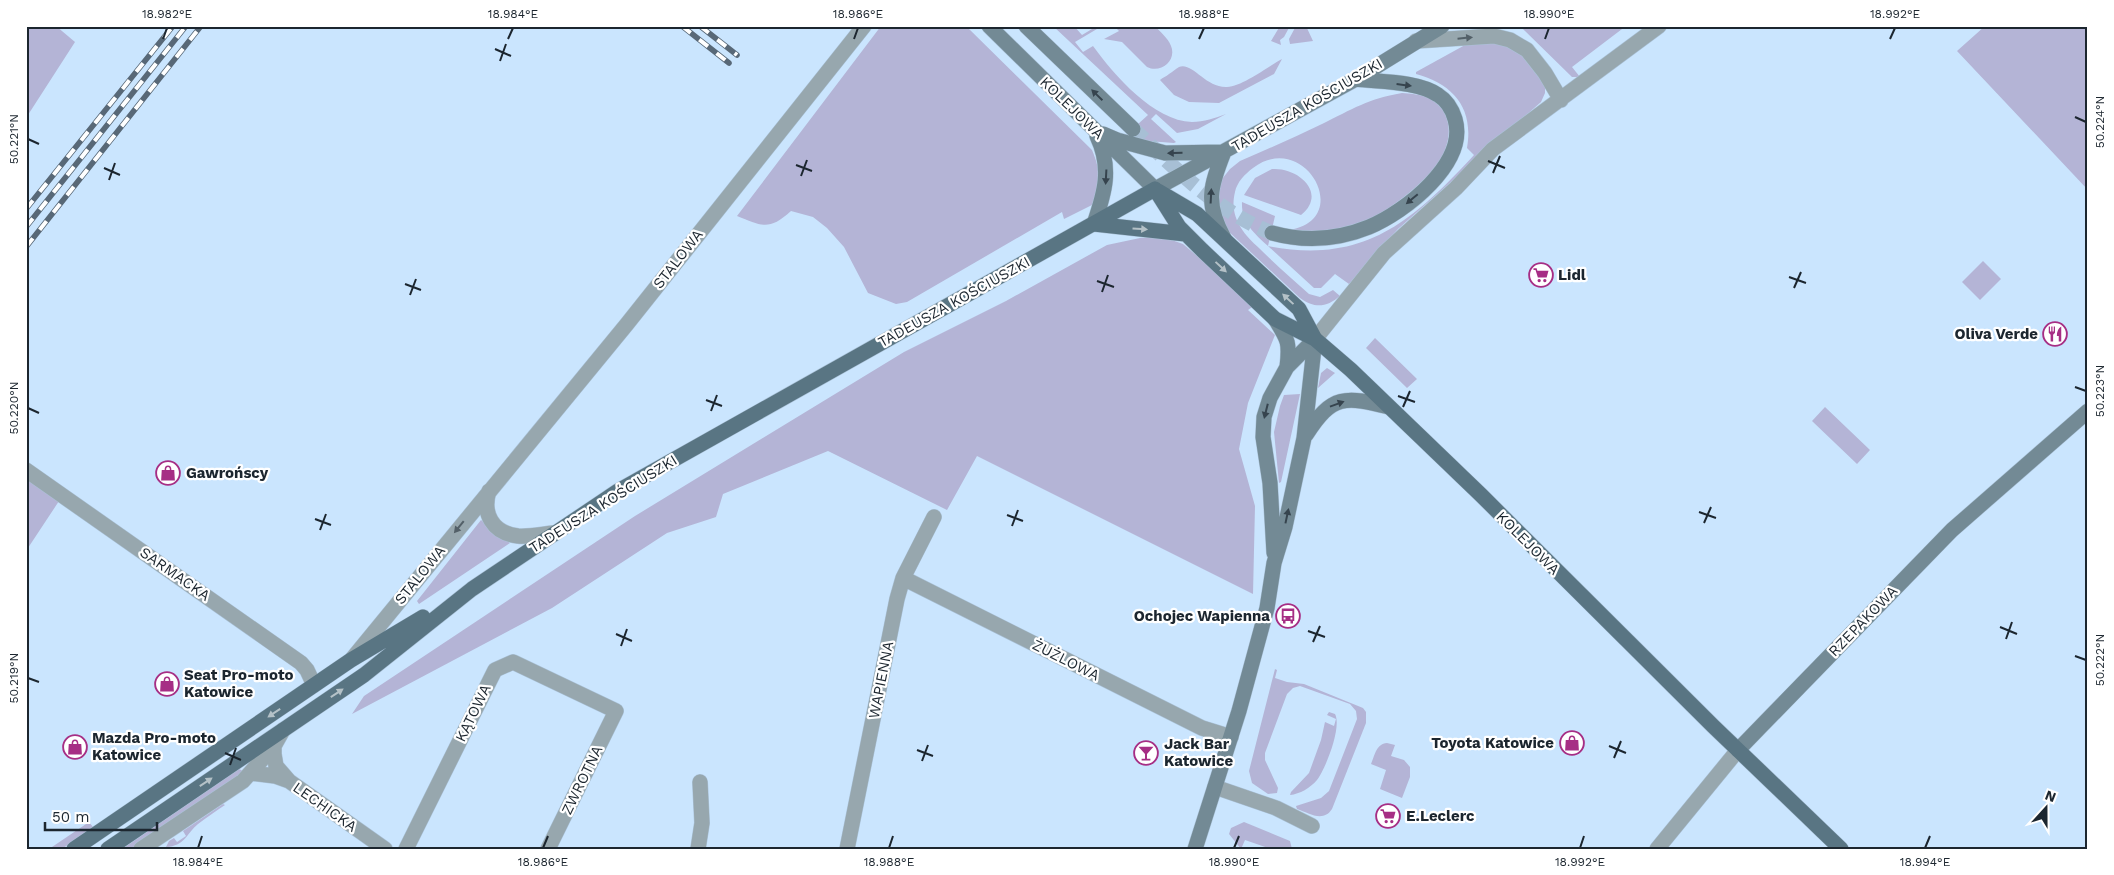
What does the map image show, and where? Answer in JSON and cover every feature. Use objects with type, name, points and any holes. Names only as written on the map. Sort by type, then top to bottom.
[{"type":"main road","name":"KOLEJOWA","points":[[1156,190],[1197,214],[1299,309],[1315,339]]},
{"type":"main road","name":"KOLEJOWA","points":[[1156,190],[1185,234],[1275,318],[1315,339],[1389,407],[1841,849]]},
{"type":"main road","name":"TADEUSZA KOŚCIUSZKI","points":[[108,849],[364,675],[472,589],[618,491],[716,434],[1156,190]]},
{"type":"main road","points":[[1094,224],[1185,234]]},
{"type":"main road","name":"TADEUSZA KOŚCIUSZKI","points":[[74,849],[351,660],[472,589]]},
{"type":"street","name":"STALOWA","points":[[351,660],[627,324],[864,26]]},
{"type":"street","name":"KOLEJOWA","points":[[989,26],[1156,190]]},
{"type":"street","points":[[1026,26],[1132,129]]},
{"type":"street","name":"TADEUSZA KOŚCIUSZKI","points":[[1156,190],[1356,79],[1442,26]]},
{"type":"street","points":[[1274,563],[1270,484],[1263,427],[1270,398],[1287,367],[1315,339],[1378,259],[1456,188],[1493,149],[1659,26]]},
{"type":"street","points":[[1416,41],[1494,36],[1510,40],[1527,50],[1545,73],[1561,100]]},
{"type":"street","points":[[1272,233],[1295,238],[1319,239],[1344,235],[1369,227],[1392,214],[1426,187],[1452,156],[1456,146],[1457,127],[1452,110],[1437,94],[1416,86],[1356,79]]},
{"type":"street","points":[[1095,130],[1117,140],[1165,153],[1224,152],[1214,179],[1210,202],[1216,223],[1225,240]]},
{"type":"street","points":[[1094,224],[1105,189],[1106,174],[1104,150],[1095,130]]},
{"type":"street","points":[[1275,318],[1287,339],[1289,347],[1287,367]]},
{"type":"street","points":[[1195,849],[1231,737],[1260,636],[1274,563],[1285,528],[1304,438],[1315,339]]},
{"type":"street","points":[[1304,438],[1316,420],[1330,405],[1351,400],[1389,407]]},
{"type":"street","name":"RZEPAKOWA","points":[[1657,849],[1738,750],[1947,536],[2088,412]]},
{"type":"street","name":"SARMACKA","points":[[26,470],[301,662],[314,686]]},
{"type":"street","points":[[490,489],[486,502],[487,512],[493,523],[504,531],[520,536],[553,533]]},
{"type":"street","name":"WAPIENNA","points":[[847,849],[897,599],[903,578],[934,517]]},
{"type":"street","name":"ŻUŻLOWA","points":[[903,578],[1202,728],[1231,737]]},
{"type":"street","name":"KĄTOWA","points":[[406,849],[494,670],[513,662],[616,711]]},
{"type":"street","name":"ZWROTNA","points":[[548,849],[616,711]]},
{"type":"street","points":[[141,849],[243,781],[274,746],[283,730]]},
{"type":"street","name":"LECHICKA","points":[[274,746],[276,766],[289,781],[385,849]]},
{"type":"street","points":[[251,773],[275,776],[289,781]]},
{"type":"street","points":[[698,849],[702,823],[700,782]]},
{"type":"street","points":[[1215,787],[1276,808],[1312,826]]},
{"type":"shaded area","points":[[26,26],[56,26],[75,42],[26,118]]},
{"type":"shaded area","points":[[881,26],[966,26],[1092,150],[1099,177],[1094,204],[1064,219],[1062,212],[907,302],[896,304],[868,293],[844,247],[827,228],[813,217],[791,211],[777,222],[765,225],[737,216]]},
{"type":"shaded area","points":[[1053,26],[1074,26],[1082,35],[1097,26],[1102,26],[1075,42],[1083,52],[1093,46],[1124,83],[1163,114],[1178,120],[1192,122],[1205,121],[1226,114],[1198,129],[1177,133],[1156,114],[1151,119],[1176,142],[1174,143],[1148,141],[1127,134],[1148,115]]},
{"type":"shaded area","points":[[1114,26],[1155,26],[1171,46],[1172,56],[1170,61],[1158,69],[1147,67],[1122,42],[1104,39],[1119,31]]},
{"type":"shaded area","points":[[1280,26],[1290,26],[1284,37],[1280,40],[1281,45],[1271,41]]},
{"type":"shaded area","points":[[1296,26],[1306,26],[1313,41],[1290,44],[1289,39]]},
{"type":"shaded area","points":[[1520,26],[1626,26],[1572,67],[1580,77],[1572,77]]},
{"type":"shaded area","points":[[1985,26],[2088,26],[2088,190],[1957,51]]},
{"type":"shaded area","points":[[1500,43],[1524,55],[1545,86],[1545,93],[1541,102],[1398,229],[1349,284],[1335,274],[1321,288],[1314,288],[1268,246],[1302,250],[1332,249],[1359,243],[1384,232],[1407,218],[1430,200],[1474,155],[1467,148],[1467,121],[1464,110],[1458,100],[1441,84],[1416,74],[1416,72],[1465,45]]},
{"type":"shaded area","points":[[1282,59],[1274,74],[1219,103],[1189,102],[1174,95],[1160,80],[1179,67],[1184,66],[1212,84],[1227,87],[1233,86],[1247,80]]},
{"type":"shaded area","points":[[1402,93],[1426,97],[1436,102],[1447,118],[1449,131],[1447,144],[1439,163],[1416,187],[1394,205],[1373,218],[1351,227],[1332,231],[1289,230],[1309,223],[1319,211],[1320,196],[1315,181],[1305,168],[1290,160],[1272,159],[1253,168],[1239,182],[1235,192],[1235,216],[1247,236],[1309,294],[1320,297],[1333,290],[1340,296],[1321,305],[1305,302],[1227,230],[1216,201],[1222,179],[1240,161],[1302,134],[1360,105],[1379,98]]},
{"type":"shaded area","points":[[1272,169],[1291,172],[1300,177],[1311,190],[1312,198],[1309,207],[1301,215],[1244,195],[1255,178]]},
{"type":"shaded area","points":[[1242,202],[1275,216],[1268,246],[1249,227],[1242,209]]},
{"type":"shaded area","points":[[1163,237],[1183,244],[1255,305],[1248,310],[1275,335],[1248,403],[1239,449],[1255,506],[1253,594],[977,456],[947,510],[828,451],[723,494],[716,517],[667,533],[552,608],[352,714],[364,696],[635,516],[904,352],[1006,301],[1107,245],[1140,238]]},
{"type":"shaded area","points":[[1983,261],[2001,279],[1980,300],[1962,282]]},
{"type":"shaded area","points":[[1375,338],[1417,379],[1407,388],[1366,348]]},
{"type":"shaded area","points":[[1327,368],[1335,373],[1318,388],[1321,373]]},
{"type":"shaded area","points":[[1300,394],[1281,482],[1279,483],[1274,432],[1280,406],[1284,395]]},
{"type":"shaded area","points":[[1825,407],[1870,450],[1857,464],[1812,421]]},
{"type":"shaded area","points":[[26,472],[61,498],[26,551]]},
{"type":"shaded area","points":[[481,520],[510,543],[419,604],[417,601]]},
{"type":"shaded area","points":[[1275,669],[1277,670],[1275,678],[1304,684],[1363,708],[1366,712],[1366,723],[1332,809],[1324,815],[1316,816],[1297,809],[1296,806],[1321,798],[1329,791],[1357,719],[1356,711],[1350,704],[1300,686],[1293,688],[1287,694],[1265,753],[1265,760],[1278,788],[1277,793],[1268,794],[1252,783],[1249,771]]},
{"type":"shaded area","points":[[1329,712],[1335,714],[1337,720],[1335,737],[1325,766],[1311,786],[1301,792],[1290,795],[1309,773],[1321,740],[1325,722],[1334,726],[1336,719],[1327,715]]},
{"type":"shaded area","points":[[1387,743],[1395,745],[1391,756],[1404,760],[1410,767],[1410,777],[1402,798],[1380,789],[1386,770],[1371,764],[1380,745]]},
{"type":"shaded area","points":[[239,769],[243,771],[242,773],[142,844],[133,849],[122,849]]},
{"type":"shaded area","points":[[223,804],[225,805],[198,824],[181,842],[166,847],[169,841],[174,838],[177,842],[186,836],[183,831]]},
{"type":"shaded area","points":[[89,822],[93,827],[62,849],[52,847]]},
{"type":"shaded area","points":[[1244,822],[1290,841],[1292,849],[1271,849],[1245,840],[1241,849],[1229,834],[1231,828]]},
{"type":"tunnel","points":[[1133,129],[1181,174],[1215,201],[1252,224],[1272,233]]},
{"type":"railway","points":[[26,209],[173,26]]},
{"type":"railway","points":[[26,227],[186,26]]},
{"type":"railway","points":[[26,247],[201,26]]},
{"type":"railway","points":[[682,26],[729,63]]},
{"type":"railway","points":[[700,26],[737,55]]},
{"type":"place","name":"Lidl","points":[[1541,275]]},
{"type":"place","name":"Oliva Verde","points":[[2055,334]]},
{"type":"place","name":"Gawrońscy","points":[[168,473]]},
{"type":"place","name":"Ochojec Wapienna","points":[[1288,616]]},
{"type":"place","name":"Seat Pro-moto Katowice","points":[[167,684]]},
{"type":"place","name":"Toyota Katowice","points":[[1572,743]]},
{"type":"place","name":"Mazda Pro-moto Katowice","points":[[75,747]]},
{"type":"place","name":"Jack Bar Katowice","points":[[1146,753]]},
{"type":"place","name":"E.Leclerc","points":[[1388,816]]}]
